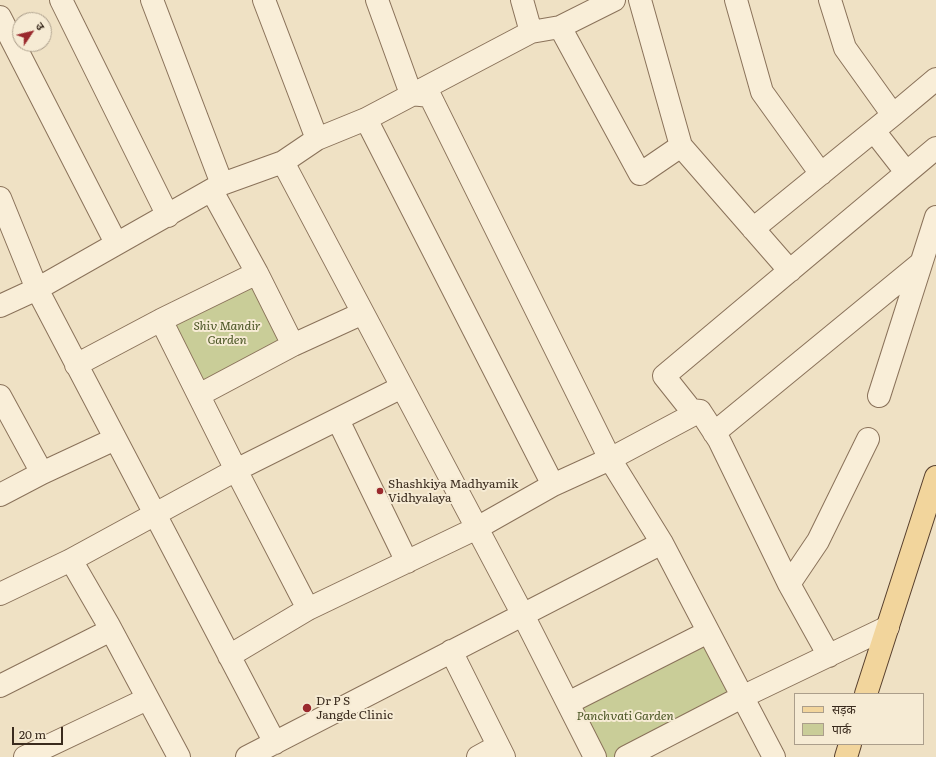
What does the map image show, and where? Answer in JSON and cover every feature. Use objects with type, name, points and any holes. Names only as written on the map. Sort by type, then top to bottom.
[{"type":"main road","points":[[866,693],[936,477]]},
{"type":"main road","points":[[846,757],[850,745]]},
{"type":"street","points":[[61,0],[168,216]]},
{"type":"street","points":[[152,0],[217,188],[257,273],[293,344]]},
{"type":"street","points":[[264,0],[317,139]]},
{"type":"street","points":[[377,0],[411,94]]},
{"type":"street","points":[[522,0],[531,32]]},
{"type":"street","points":[[0,306],[36,289],[217,188],[283,162],[317,139],[366,119],[531,32],[560,27],[614,0]]},
{"type":"street","points":[[640,0],[682,146],[752,229],[790,271]]},
{"type":"street","points":[[736,0],[762,92],[821,174]]},
{"type":"street","points":[[830,0],[845,48],[893,115]]},
{"type":"street","points":[[0,17],[116,243]]},
{"type":"street","points":[[560,27],[640,174],[682,146]]},
{"type":"street","points":[[752,229],[936,79]]},
{"type":"street","points":[[411,94],[430,96],[610,459],[662,543],[774,757]]},
{"type":"street","points":[[366,119],[553,485]]},
{"type":"street","points":[[874,131],[906,172]]},
{"type":"street","points":[[700,411],[691,410],[664,376],[936,148]]},
{"type":"street","points":[[283,162],[523,615],[595,757]]},
{"type":"street","points":[[1,201],[36,289],[275,743]]},
{"type":"street","points":[[879,396],[927,257],[936,217]]},
{"type":"street","points":[[714,433],[927,257]]},
{"type":"street","points":[[76,365],[161,320],[257,273]]},
{"type":"street","points":[[199,395],[293,344],[363,313]]},
{"type":"street","points":[[161,320],[308,609]]},
{"type":"street","points":[[0,594],[71,560],[236,470],[402,387]]},
{"type":"street","points":[[0,396],[42,473]]},
{"type":"street","points":[[229,656],[308,609],[477,528],[553,485],[610,459],[700,411]]},
{"type":"street","points":[[700,411],[719,440],[789,584],[829,656]]},
{"type":"street","points":[[338,420],[407,562]]},
{"type":"street","points":[[0,495],[42,473],[115,439]]},
{"type":"street","points":[[789,584],[818,541],[868,439]]},
{"type":"street","points":[[247,757],[662,543]]},
{"type":"street","points":[[71,560],[111,630],[178,757]]},
{"type":"street","points":[[626,757],[742,697],[888,628]]},
{"type":"street","points":[[0,686],[111,630]]},
{"type":"street","points":[[568,703],[708,632]]},
{"type":"street","points":[[451,651],[501,751],[478,757]]},
{"type":"street","points":[[25,757],[147,698]]},
{"type":"green space","name":"Shiv Mandir Garden","points":[[252,277],[287,346],[203,389],[167,321]]},
{"type":"green space","name":"Panchvati Garden","points":[[703,640],[730,696],[616,757],[602,757],[576,705]]},
{"type":"place","name":"Shashkiya Madhyamik Vidhyalaya","points":[[380,491]]},
{"type":"place","name":"Dr P S Jangde Clinic","points":[[307,708]]}]
